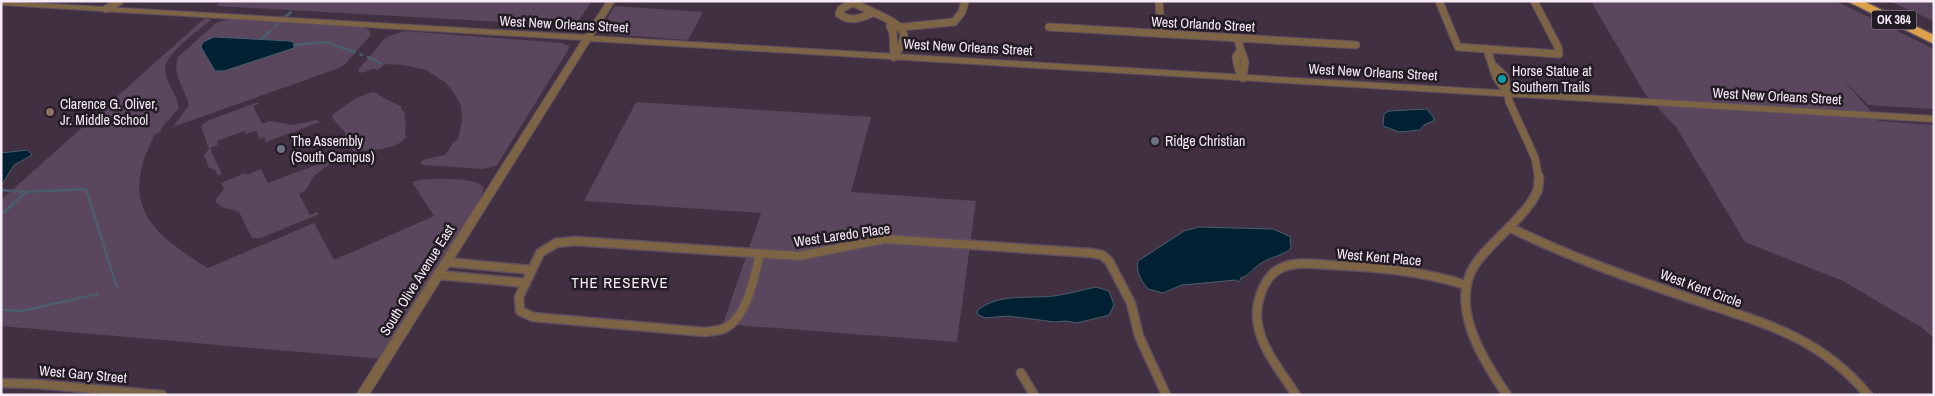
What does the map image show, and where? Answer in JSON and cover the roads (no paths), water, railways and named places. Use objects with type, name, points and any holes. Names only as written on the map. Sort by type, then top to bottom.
[{"type":"highway","name":"OK 364","points":[[1854,1],[1934,40]]},
{"type":"highway","name":"OK 364","points":[[1876,1],[1934,29]]},
{"type":"street","points":[[106,9],[112,1]]},
{"type":"street","points":[[106,9],[120,1]]},
{"type":"street","name":"South Olive Avenue East","points":[[362,395],[611,1]]},
{"type":"street","points":[[892,28],[954,22],[962,12],[965,1]]},
{"type":"street","points":[[1159,1],[1161,34]]},
{"type":"street","points":[[1439,1],[1458,47],[1559,54],[1558,47],[1534,1]]},
{"type":"street","points":[[872,13],[861,19],[854,20],[839,14],[841,9],[852,2],[887,20],[893,20],[902,26],[904,31],[903,41],[894,57]]},
{"type":"street","name":"West New Orleans Street","points":[[1,3],[1934,119]]},
{"type":"street","points":[[887,20],[886,22],[892,28],[890,46],[894,57]]},
{"type":"street","name":"West Orlando Street","points":[[1049,27],[1356,45]]},
{"type":"street","points":[[1237,38],[1240,51],[1236,57],[1238,68],[1243,78]]},
{"type":"street","points":[[892,40],[903,41]]},
{"type":"street","points":[[1487,49],[1495,67],[1494,71],[1497,82],[1507,93],[1535,158],[1539,184],[1531,203],[1476,263],[1471,270],[1466,285],[1465,304],[1471,325],[1492,370],[1508,395]]},
{"type":"street","name":"West Kent Circle","points":[[1509,228],[1574,257],[1799,338],[1835,359],[1854,376],[1868,395]]},
{"type":"street","name":"West Laredo Place","points":[[532,270],[540,253],[556,243],[575,240],[799,256],[885,239],[1102,255],[1109,262],[1131,303],[1139,336],[1166,395]]},
{"type":"street","points":[[446,262],[532,270],[519,297],[520,312],[533,317],[705,332],[725,328],[741,311],[760,254]]},
{"type":"street","name":"West Kent Place","points":[[1296,395],[1258,326],[1259,303],[1266,280],[1277,270],[1288,266],[1313,264],[1417,272],[1466,285]]},
{"type":"street","points":[[438,275],[526,283]]},
{"type":"street","points":[[1021,373],[1034,395]]},
{"type":"street","name":"West Gary Street","points":[[1,383],[37,384],[162,395]]},
{"type":"water","points":[[214,37],[290,41],[294,43],[294,48],[224,71],[215,71],[201,47],[203,42]]},
{"type":"water","points":[[1427,109],[1434,118],[1433,121],[1424,125],[1420,130],[1399,132],[1383,126],[1384,114],[1389,111]]},
{"type":"water","points":[[28,150],[32,155],[14,165],[1,186],[1,153]]},
{"type":"water","points":[[1199,227],[1273,229],[1291,237],[1291,248],[1285,253],[1266,260],[1241,278],[1239,282],[1236,280],[1182,285],[1163,293],[1148,289],[1140,276],[1138,261],[1184,231]]},
{"type":"water","points":[[1096,287],[1109,291],[1114,305],[1109,315],[1077,323],[1008,316],[985,318],[977,314],[978,310],[995,301],[1054,296]]},
{"type":"waterway","points":[[285,17],[291,12]]},
{"type":"waterway","points":[[274,27],[278,24]]},
{"type":"waterway","points":[[261,39],[270,31]]},
{"type":"waterway","points":[[294,45],[325,42],[355,52]]},
{"type":"waterway","points":[[368,57],[382,64]]},
{"type":"waterway","points":[[1,190],[25,192],[86,189],[116,285],[118,286]]},
{"type":"waterway","points":[[1,215],[26,192]]},
{"type":"waterway","points":[[1,310],[22,311],[97,294]]},
{"type":"place","name":"Horse Statue at Southern Trails","points":[[1502,79]]},
{"type":"place","name":"Clarence G. Oliver, Jr. Middle School","points":[[50,112]]},
{"type":"place","name":"Ridge Christian","points":[[1155,141]]},
{"type":"place","name":"The Assembly (South Campus)","points":[[281,149]]},
{"type":"district","name":"THE RESERVE","points":[[620,282]]}]
